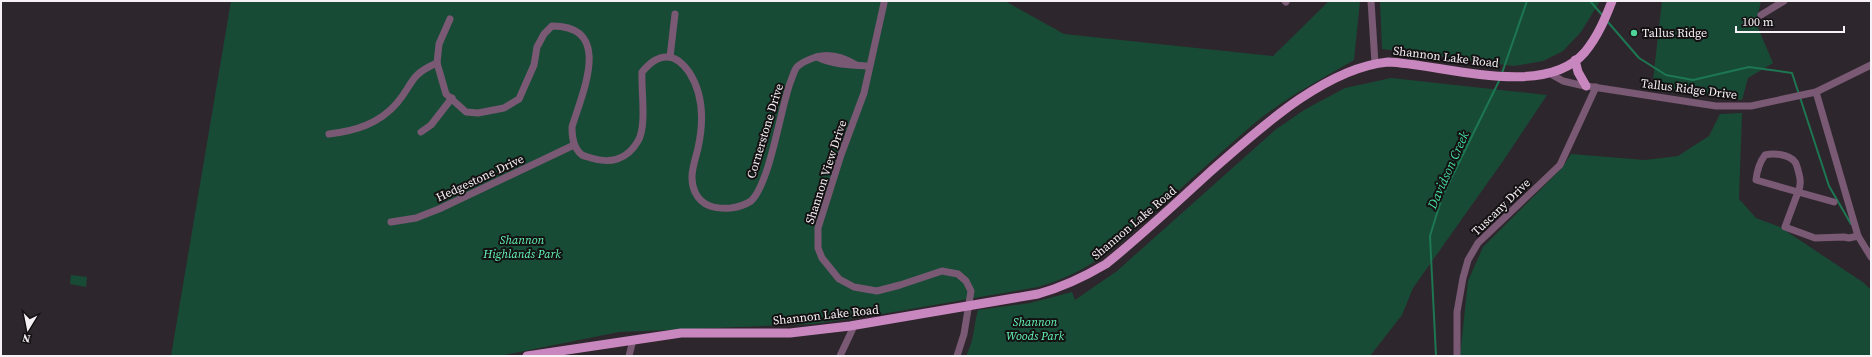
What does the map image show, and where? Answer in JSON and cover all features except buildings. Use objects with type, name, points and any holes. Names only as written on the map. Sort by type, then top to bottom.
[{"type":"main road","name":"Shannon Lake Road","points":[[527,356],[681,333],[790,333],[854,326],[1038,294],[1057,289],[1090,274],[1106,264],[1264,124],[1313,91],[1338,78],[1375,63],[1401,63],[1509,77],[1531,77],[1559,71],[1584,53],[1599,32],[1612,1]]},
{"type":"main road","points":[[1575,60],[1581,79],[1591,87]]},
{"type":"street","points":[[1371,1],[1375,63]]},
{"type":"street","points":[[1760,15],[1784,1]]},
{"type":"street","name":"Shannon View Drive","points":[[884,3],[864,93],[841,155],[818,228],[818,248],[822,258],[839,279],[854,287],[876,290],[900,285],[942,271],[958,274],[966,281],[971,291],[964,334],[957,356]]},
{"type":"street","points":[[450,19],[439,44],[437,63],[446,94],[466,112],[478,113],[504,108],[518,99],[534,65],[537,47],[544,34],[552,26],[567,26],[578,31],[584,38],[589,48],[590,62],[572,127],[574,145],[583,155],[608,162],[629,152],[638,141],[642,129],[642,72],[651,62],[662,57],[670,57],[675,14]]},
{"type":"street","name":"Cornerstone Drive","points":[[670,57],[686,67],[697,87],[702,105],[702,127],[691,180],[695,192],[702,202],[709,206],[722,209],[739,207],[751,200],[762,184],[788,90],[797,67],[817,57],[826,55],[847,59],[856,65],[869,66]]},
{"type":"street","points":[[329,134],[348,132],[365,127],[383,116],[397,103],[414,76],[422,69],[437,63]]},
{"type":"street","name":"Tallus Ridge Drive","points":[[1549,73],[1563,81],[1591,87],[1733,107],[1758,106],[1816,92],[1871,65]]},
{"type":"street","name":"Tuscany Drive","points":[[1457,356],[1457,312],[1468,260],[1478,243],[1560,165],[1591,87]]},
{"type":"street","points":[[1816,92],[1858,236],[1871,257]]},
{"type":"street","points":[[421,132],[431,125],[452,98]]},
{"type":"street","name":"Hedgestone Drive","points":[[391,222],[416,218],[439,209],[574,145]]},
{"type":"street","points":[[1834,202],[1798,192],[1756,180],[1758,167],[1765,155],[1777,154],[1789,158],[1795,162],[1800,182],[1798,192],[1785,227],[1815,238],[1849,238],[1858,236]]},
{"type":"street","points":[[840,356],[854,326]]},
{"type":"street","points":[[629,356],[633,340]]},
{"type":"green space","name":"Shannon Highlands Park","points":[[231,1],[1005,1],[1064,34],[1273,56],[1329,1],[1360,1],[1354,60],[1300,91],[1262,117],[1215,157],[1131,234],[1104,255],[1090,265],[1074,273],[1057,281],[1038,287],[876,315],[813,324],[619,332],[499,356],[171,356]]},
{"type":"green space","points":[[1380,1],[1600,1],[1581,32],[1563,51],[1543,61],[1514,66],[1382,49]]},
{"type":"green space","points":[[1662,1],[1761,1],[1756,23],[1773,63],[1748,78],[1742,100],[1652,89]]},
{"type":"green space","name":"Shannon Woods Park","points":[[1391,78],[1547,95],[1503,161],[1413,288],[1402,315],[1370,356],[966,356],[969,350],[978,310],[1030,303],[1072,292],[1075,300],[1117,271],[1275,130],[1304,110],[1345,88]]},
{"type":"green space","points":[[1742,113],[1739,199],[1756,218],[1780,227],[1864,283],[1871,290],[1871,356],[1460,356],[1468,281],[1483,247],[1562,168],[1571,154],[1645,160],[1678,156],[1709,136],[1720,114]]},
{"type":"green space","points":[[71,275],[87,277],[86,287],[70,284]]},
{"type":"waterway","name":"Davidson Creek","points":[[1502,73],[1527,1]]},
{"type":"waterway","points":[[1590,1],[1603,16]]},
{"type":"waterway","points":[[1607,21],[1639,58],[1666,75],[1693,80],[1749,67],[1792,73],[1829,186],[1851,224]]},
{"type":"waterway","name":"Davidson Creek","points":[[1436,356],[1430,236],[1442,197],[1500,79]]},
{"type":"place","name":"Tallus Ridge","points":[[1634,33]]}]
